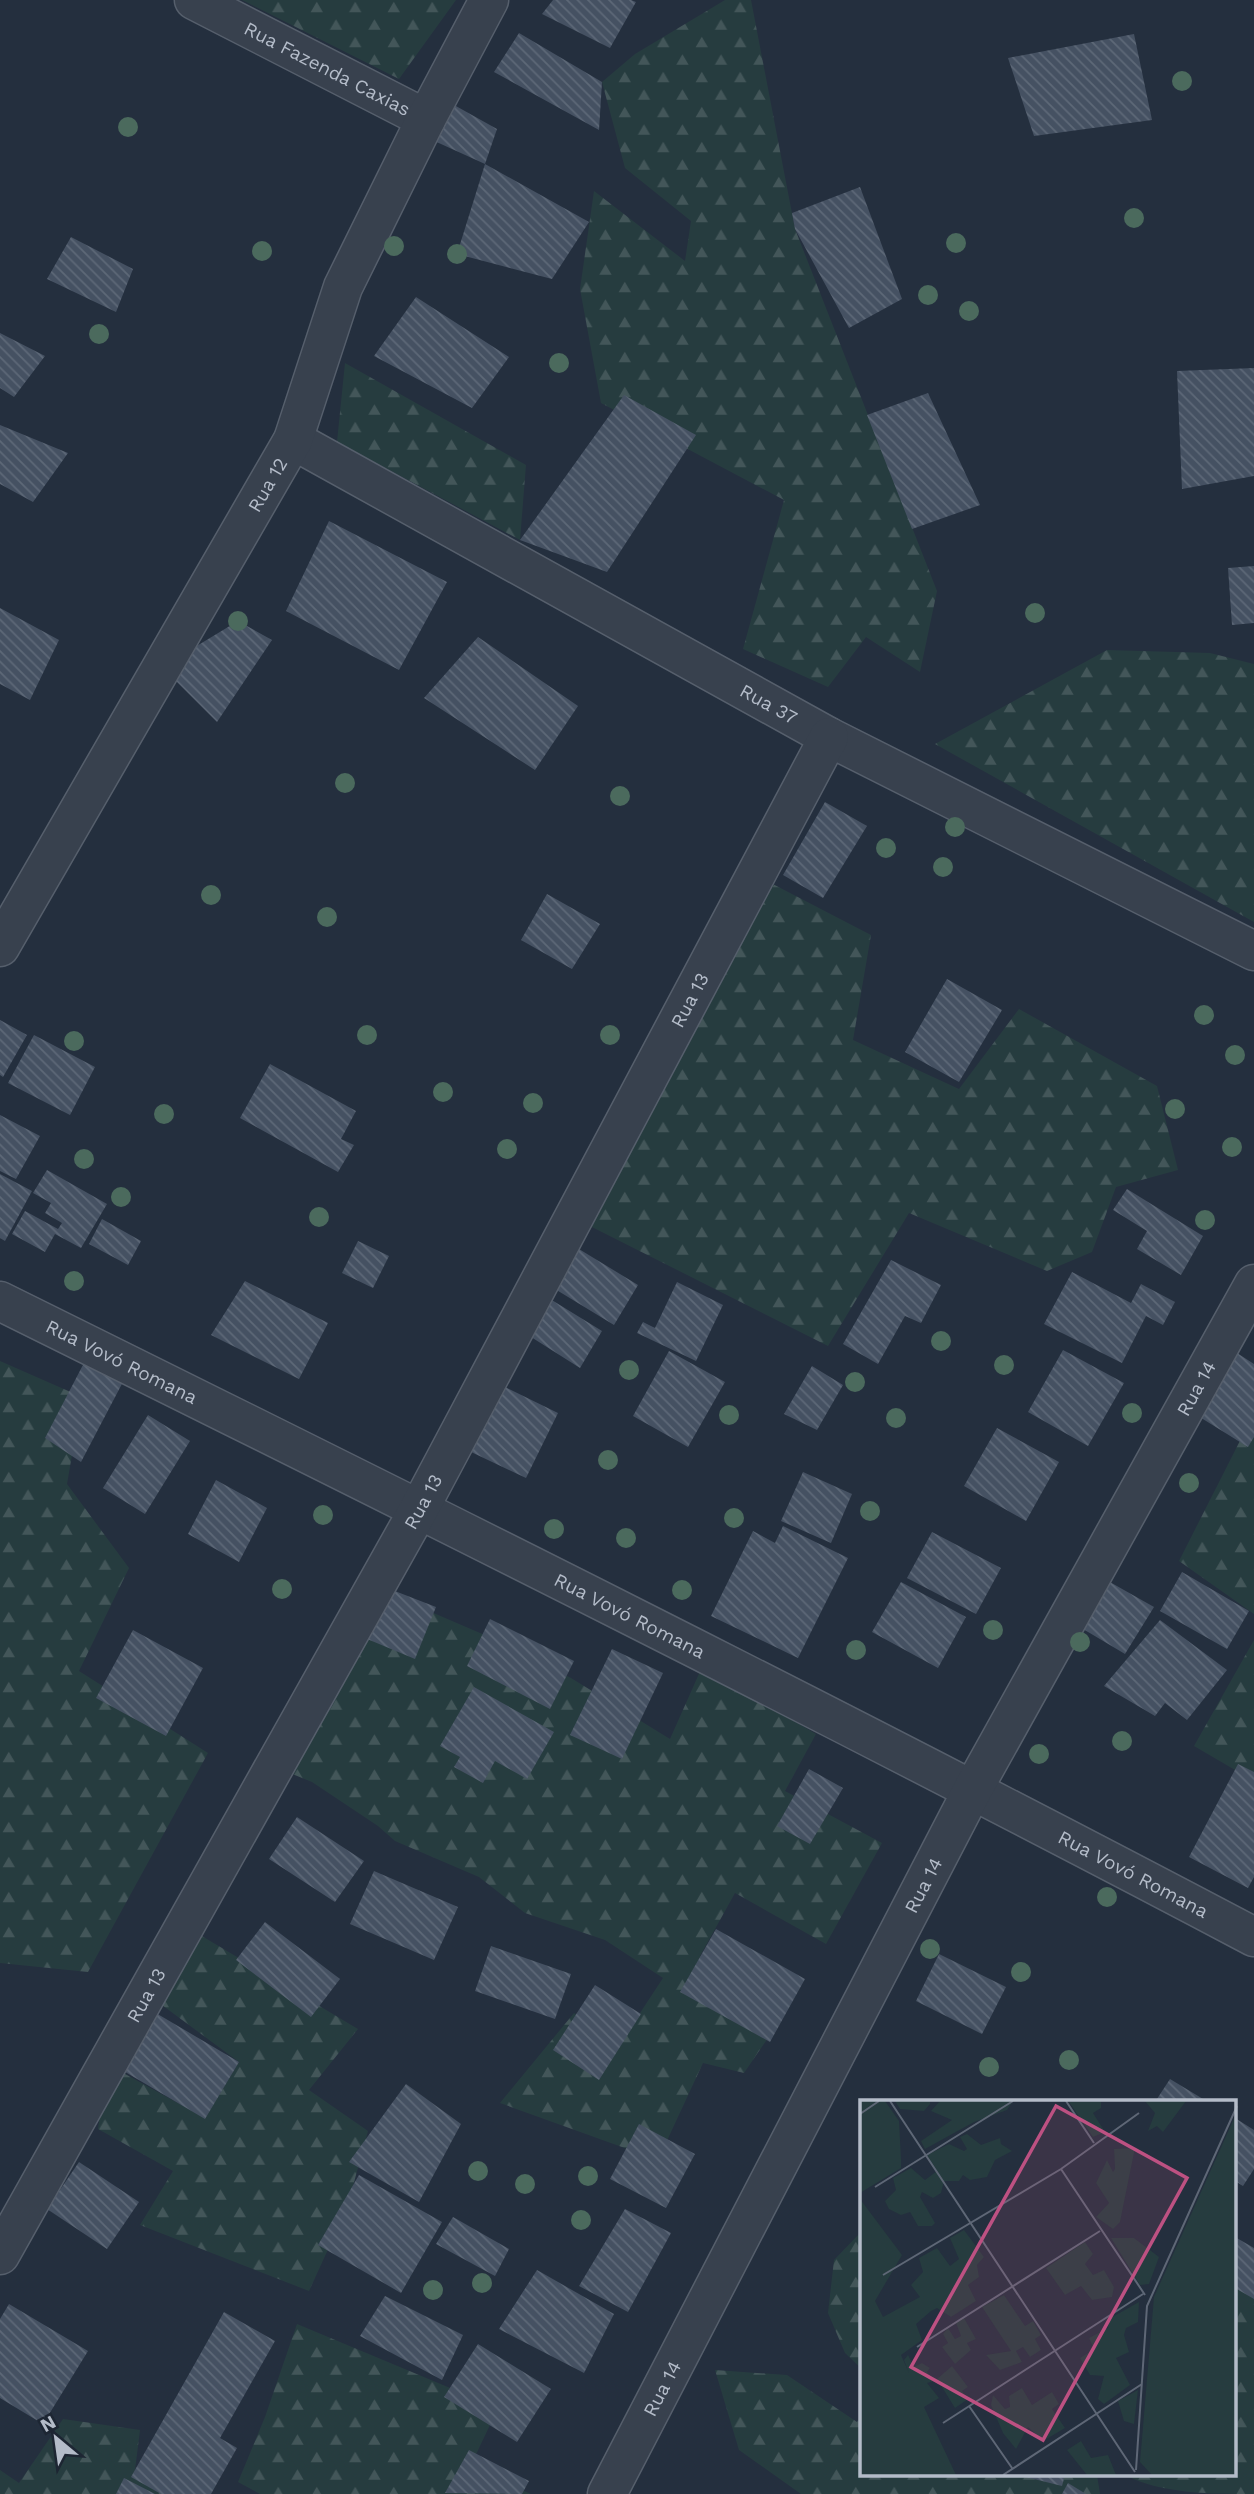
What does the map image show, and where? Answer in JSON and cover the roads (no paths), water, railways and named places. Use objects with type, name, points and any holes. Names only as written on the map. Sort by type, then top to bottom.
[{"type":"street","name":"Rua Fazenda Caxias","points":[[194,0],[426,118]]},
{"type":"street","name":"Rua 12","points":[[0,947],[293,440],[344,287],[426,118],[489,0]]},
{"type":"street","name":"Rua 37","points":[[293,440],[829,737],[1254,951]]},
{"type":"street","name":"Rua 13","points":[[0,2255],[419,1509],[829,737]]},
{"type":"street","name":"Rua 14","points":[[607,2494],[973,1788],[1254,1284]]},
{"type":"street","name":"Rua Vovó Romana","points":[[0,1301],[973,1788],[1254,1937]]}]
